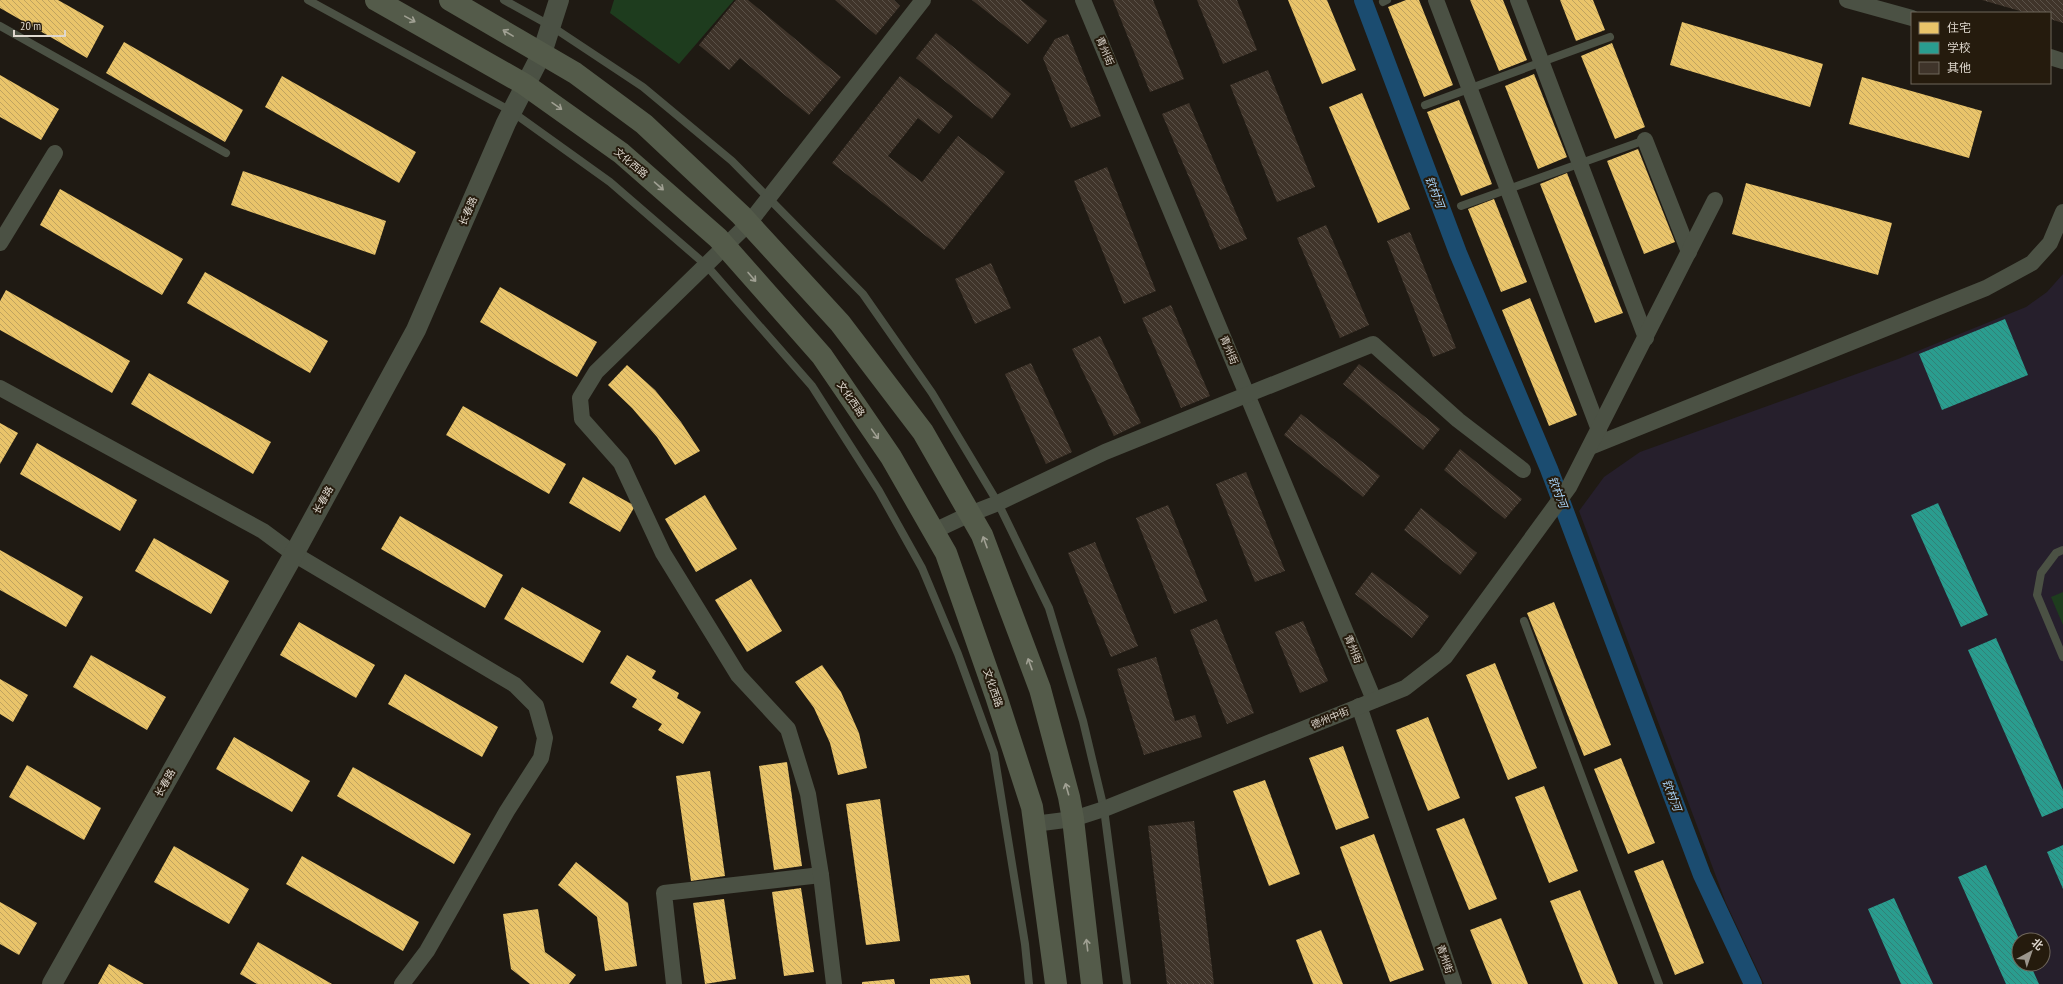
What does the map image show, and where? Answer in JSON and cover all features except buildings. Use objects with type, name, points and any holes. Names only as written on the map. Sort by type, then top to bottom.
[{"type":"main road","name":"文化西路","points":[[376,0],[524,84],[621,153],[725,246],[822,356],[891,457],[946,553],[996,696],[1032,807],[1056,984]]},
{"type":"main road","points":[[450,0],[575,73],[644,124],[749,223],[840,323],[923,432],[982,535],[1040,689],[1069,797],[1073,819],[1092,984]]},
{"type":"street","name":"长春路","points":[[52,984],[294,554],[416,330],[511,111],[524,84],[542,54],[559,0]]},
{"type":"street","points":[[834,984],[821,875],[808,794],[788,729],[738,675],[663,553],[620,463],[582,419],[580,398],[596,372],[749,223],[768,196],[923,0]]},
{"type":"street","name":"青州街","points":[[1083,0],[1374,700]]},
{"type":"street","points":[[1436,0],[1599,430]]},
{"type":"street","points":[[1518,0],[1646,338]]},
{"type":"street","points":[[1847,0],[1911,18]]},
{"type":"street","points":[[2051,57],[2063,60]]},
{"type":"street","points":[[1649,138],[1689,252]]},
{"type":"street","points":[[0,243],[56,153]]},
{"type":"street","name":"德州中街","points":[[1034,824],[1073,819],[1104,809],[1405,688],[1445,657],[1569,487],[1715,200]]},
{"type":"street","points":[[1590,447],[1986,288],[2032,263],[2050,243],[2063,212]]},
{"type":"street","points":[[934,531],[998,503],[1105,452],[1373,344],[1458,420],[1523,470]]},
{"type":"street","points":[[0,388],[263,531],[294,554],[515,685],[536,706],[545,738],[541,758],[508,811],[427,951],[402,984]]},
{"type":"street","name":"青州街","points":[[1359,706],[1452,983]]},
{"type":"street","points":[[674,984],[664,893],[821,875]]},
{"type":"lane","points":[[308,0],[511,111],[610,182],[706,265],[812,386],[879,491],[922,568],[958,654],[994,753],[1025,944],[1029,984]]},
{"type":"lane","points":[[504,0],[550,26],[643,87],[732,161],[863,294],[932,393],[998,503],[1048,608],[1083,721],[1104,809],[1127,984]]},
{"type":"lane","points":[[0,26],[226,153]]},
{"type":"lane","points":[[1425,105],[1610,37]]},
{"type":"lane","points":[[1461,206],[1649,138]]},
{"type":"lane","points":[[2063,550],[2056,553],[2042,573],[2037,595],[2063,656]]},
{"type":"lane","points":[[1524,621],[1659,984]]},
{"type":"shaded area","points":[[2063,274],[2063,984],[1764,984],[1726,903],[1579,511],[1604,477],[1640,452],[1898,359],[2026,307],[2047,292]]},
{"type":"green space","points":[[614,0],[734,0],[679,64],[610,13]]},
{"type":"green space","points":[[2063,592],[2063,625],[2051,597]]},
{"type":"waterway","name":"钦村河","points":[[1363,0],[1458,253],[1549,469],[1702,875],[1753,984]]}]
